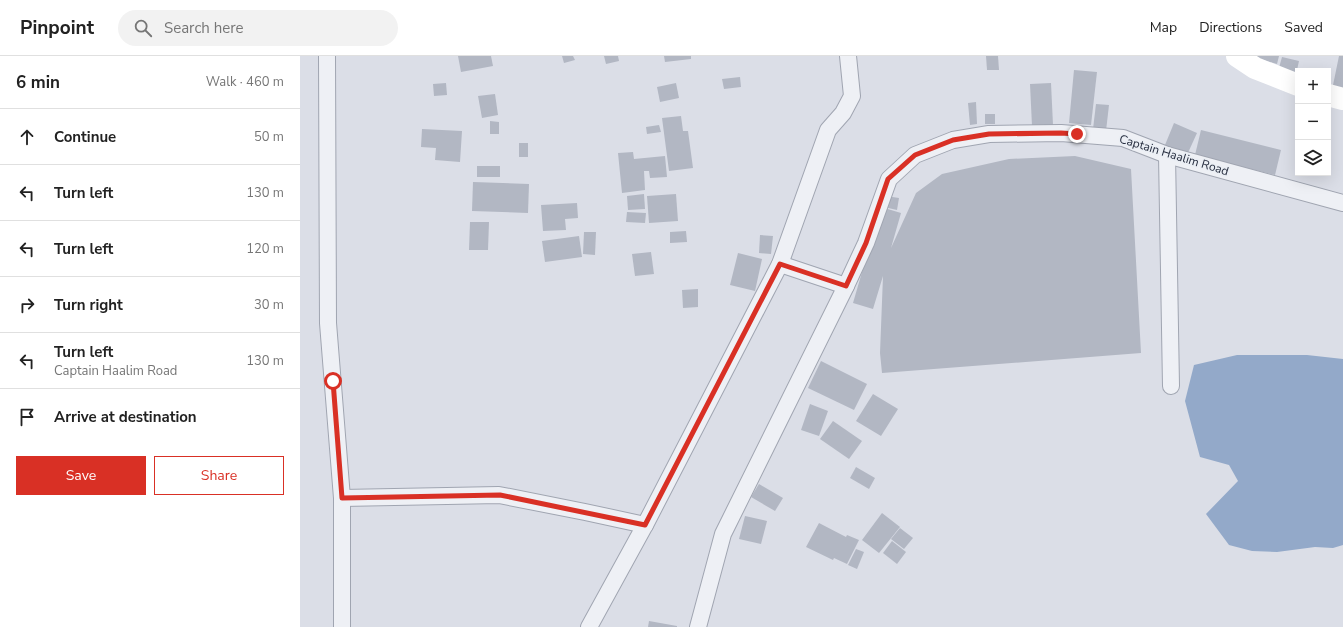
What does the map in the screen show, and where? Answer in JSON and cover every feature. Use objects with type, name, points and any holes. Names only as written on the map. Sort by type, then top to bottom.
[{"type":"street","points":[[327,56],[328,323],[342,498],[342,627]]},
{"type":"street","points":[[590,627],[785,265],[828,130],[843,113],[852,96],[848,56]]},
{"type":"street","points":[[1237,56],[1255,68],[1295,84]]},
{"type":"street","points":[[1331,96],[1343,99]]},
{"type":"street","name":"Captain Haalim Road","points":[[698,627],[724,534],[841,285],[866,243],[888,179],[915,155],[953,140],[989,134],[1061,133],[1123,138],[1167,155],[1343,203]]},
{"type":"street","points":[[1167,155],[1171,386]]},
{"type":"street","points":[[785,265],[841,285]]},
{"type":"street","points":[[342,498],[500,495],[645,525]]},
{"type":"water","points":[[1237,355],[1307,355],[1343,359],[1343,545],[1333,548],[1315,547],[1277,552],[1252,551],[1229,545],[1206,514],[1238,481],[1229,465],[1200,457],[1185,401],[1194,365]]},
{"type":"building","points":[[458,56],[491,56],[493,66],[461,72]]},
{"type":"building","points":[[562,56],[573,56],[575,60],[564,63]]},
{"type":"building","points":[[604,56],[618,56],[619,61],[606,64]]},
{"type":"building","points":[[664,56],[691,56],[691,59],[665,62]]},
{"type":"building","points":[[986,56],[998,56],[999,70],[987,70]]},
{"type":"building","points":[[1279,56],[1277,64],[1252,57]]},
{"type":"building","points":[[1339,56],[1343,56],[1343,92],[1332,90]]},
{"type":"building","points":[[1282,57],[1299,61],[1297,68],[1295,68],[1295,79],[1277,75]]},
{"type":"building","points":[[1074,70],[1097,72],[1091,125],[1069,123]]},
{"type":"building","points":[[740,77],[741,87],[724,89],[722,79]]},
{"type":"building","points":[[446,83],[447,95],[434,96],[433,84]]},
{"type":"building","points":[[676,83],[679,98],[660,102],[657,87]]},
{"type":"building","points":[[1051,83],[1053,125],[1032,126],[1030,84]]},
{"type":"building","points":[[495,94],[498,115],[482,118],[478,96]]},
{"type":"building","points":[[976,102],[977,124],[970,125],[968,103]]},
{"type":"building","points":[[1096,104],[1109,105],[1106,131],[1093,129]]},
{"type":"building","points":[[985,114],[995,114],[995,124],[985,124]]},
{"type":"building","points":[[681,116],[683,131],[688,131],[693,168],[669,171],[662,118]]},
{"type":"building","points":[[490,121],[499,122],[499,134],[490,134]]},
{"type":"building","points":[[1174,123],[1197,133],[1187,155],[1165,145]]},
{"type":"building","points":[[659,125],[661,132],[647,134],[646,127]]},
{"type":"building","points":[[422,129],[462,131],[460,162],[435,160],[436,148],[421,147]]},
{"type":"building","points":[[1201,130],[1281,150],[1275,175],[1195,155]]},
{"type":"building","points":[[519,143],[528,143],[528,157],[519,157]]},
{"type":"building","points":[[633,152],[634,159],[665,156],[667,177],[650,178],[649,171],[644,171],[645,190],[622,193],[618,153]]},
{"type":"building","points":[[1075,156],[1131,169],[1141,353],[882,373],[880,353],[883,276],[873,309],[853,303],[881,207],[901,213],[891,248],[916,193],[942,174],[1009,159]]},
{"type":"building","points":[[477,166],[500,166],[500,177],[477,177]]},
{"type":"building","points":[[473,182],[529,184],[528,213],[472,211]]},
{"type":"building","points":[[644,194],[645,209],[628,210],[627,196]]},
{"type":"building","points":[[676,194],[678,221],[649,223],[647,196]]},
{"type":"building","points":[[886,196],[899,198],[897,210],[884,207]]},
{"type":"building","points":[[577,203],[578,218],[565,219],[566,230],[543,231],[541,205]]},
{"type":"building","points":[[627,212],[646,213],[645,223],[626,222]]},
{"type":"building","points":[[470,222],[489,222],[488,250],[469,250]]},
{"type":"building","points":[[686,231],[687,242],[670,243],[670,232]]},
{"type":"building","points":[[584,232],[596,232],[595,255],[583,254]]},
{"type":"building","points":[[760,235],[773,236],[771,254],[759,253]]},
{"type":"building","points":[[579,236],[582,257],[545,262],[542,241]]},
{"type":"building","points":[[651,252],[654,274],[635,276],[632,254]]},
{"type":"building","points":[[738,253],[762,259],[755,291],[730,285]]},
{"type":"building","points":[[698,289],[698,307],[683,308],[682,290]]},
{"type":"building","points":[[821,361],[867,384],[854,410],[808,388]]},
{"type":"building","points":[[873,394],[898,409],[881,436],[856,421]]},
{"type":"building","points":[[810,404],[828,411],[819,436],[801,430]]},
{"type":"building","points":[[833,421],[862,441],[849,459],[820,439]]},
{"type":"building","points":[[856,467],[875,478],[869,489],[850,478]]},
{"type":"building","points":[[759,484],[783,498],[775,511],[751,497]]},
{"type":"building","points":[[882,513],[900,527],[879,553],[862,540]]},
{"type":"building","points":[[745,516],[767,521],[761,544],[739,539]]},
{"type":"building","points":[[819,523],[846,537],[847,535],[859,540],[847,564],[834,558],[833,560],[806,547]]},
{"type":"building","points":[[900,528],[913,538],[904,549],[891,539]]},
{"type":"building","points":[[892,541],[906,552],[897,564],[883,553]]},
{"type":"building","points":[[856,549],[864,552],[857,569],[848,565]]},
{"type":"building","points":[[649,621],[677,626],[677,627],[648,627]]},
{"type":"route","points":[[333,381],[342,498],[500,495],[645,525],[780,264],[846,286],[866,243],[888,179],[915,155],[953,140],[989,134],[1077,134]]}]
